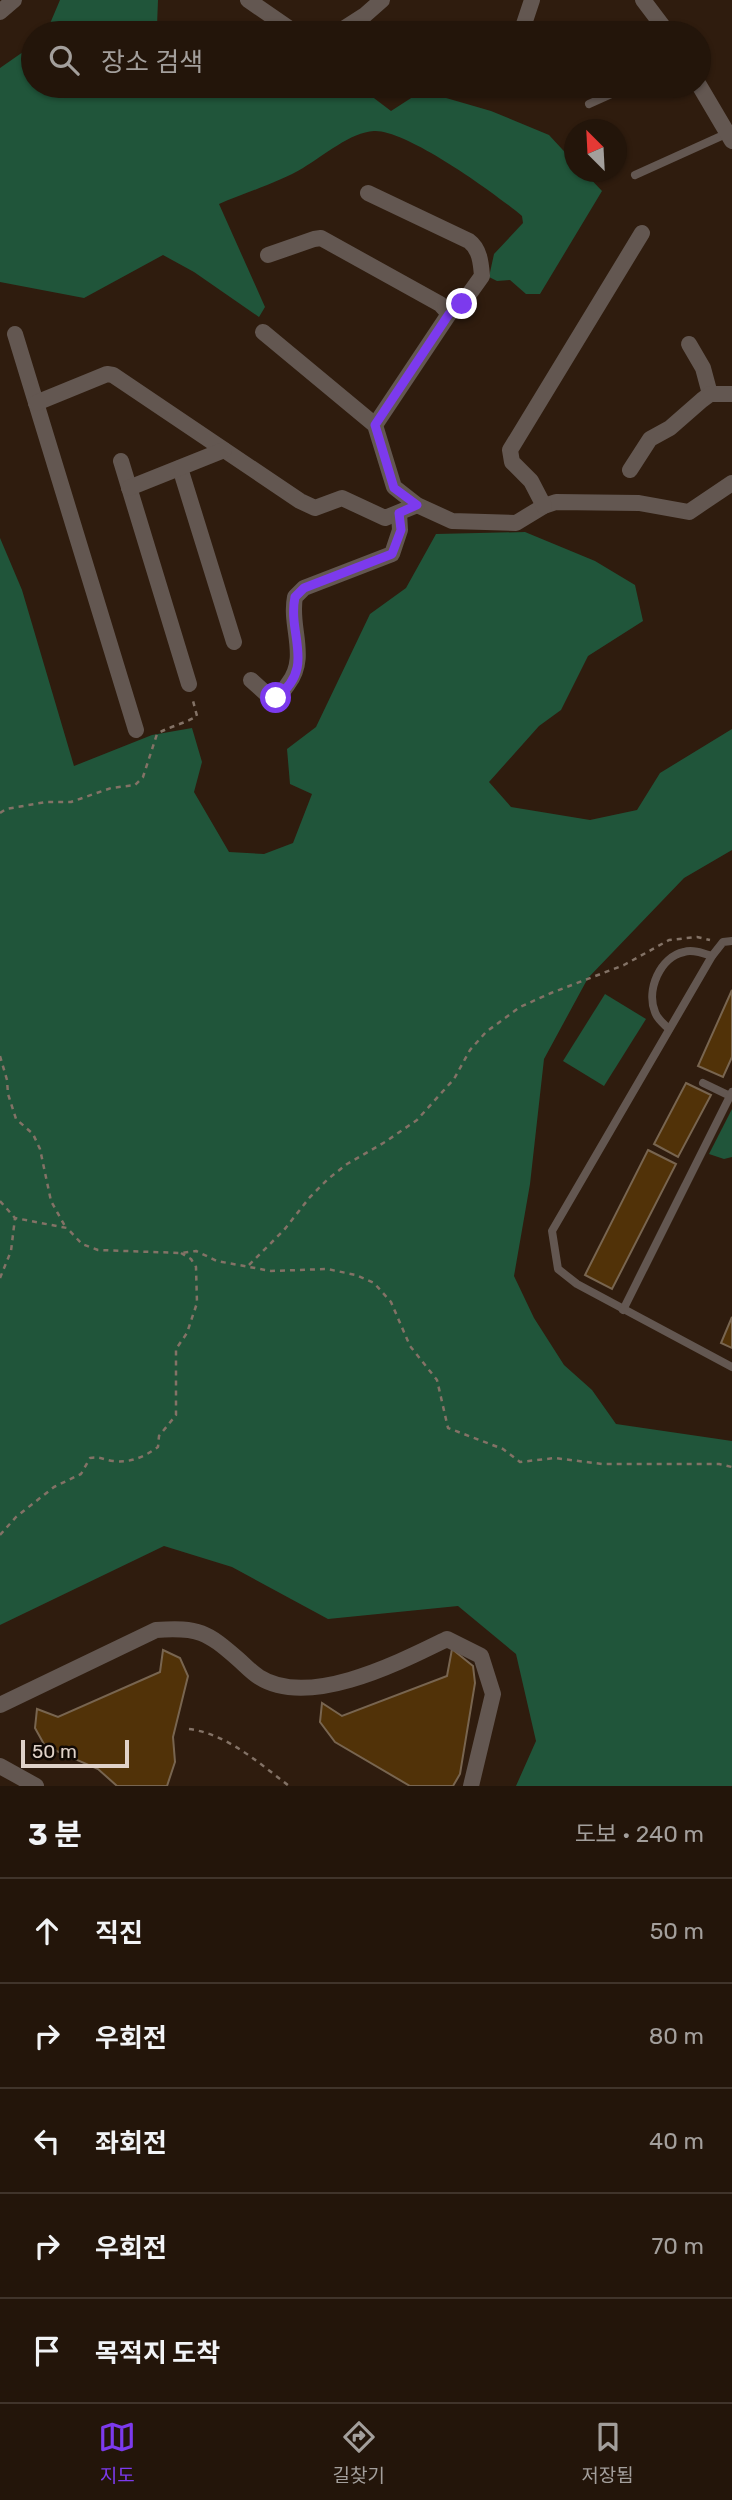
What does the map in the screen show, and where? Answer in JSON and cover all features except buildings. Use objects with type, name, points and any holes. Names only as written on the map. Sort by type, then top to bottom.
[{"type":"street","points":[[0,12],[14,0]]},
{"type":"street","points":[[248,0],[279,21]]},
{"type":"street","points":[[356,21],[382,0]]},
{"type":"street","points":[[525,21],[532,0]]},
{"type":"street","points":[[643,0],[659,21]]},
{"type":"street","points":[[707,98],[730,137]]},
{"type":"street","points":[[368,193],[474,245],[482,276],[462,304],[449,314],[375,425]]},
{"type":"street","points":[[544,506],[531,481],[512,462],[510,450],[642,233]]},
{"type":"street","points":[[268,256],[314,239],[321,239],[440,304],[449,314]]},
{"type":"street","points":[[262,332],[375,425],[394,488],[417,505],[452,521],[521,521],[544,506],[556,502],[639,503],[689,512],[732,483]]},
{"type":"street","points":[[15,334],[136,730]]},
{"type":"street","points":[[690,344],[703,368],[710,394]]},
{"type":"street","points":[[36,403],[107,374],[113,374],[300,501],[315,508],[342,498],[385,518],[417,505]]},
{"type":"street","points":[[630,470],[650,439],[670,428],[710,394],[732,394]]},
{"type":"street","points":[[130,488],[224,450]]},
{"type":"street","points":[[121,461],[189,684]]},
{"type":"street","points":[[180,468],[234,642]]},
{"type":"street","points":[[251,680],[272,699],[279,696],[294,677],[299,651],[295,597],[304,588],[392,554],[401,530],[399,513]]},
{"type":"street","points":[[0,1705],[156,1630],[180,1628],[205,1633],[260,1678],[294,1689],[340,1682],[376,1671],[447,1639],[481,1656],[493,1693],[471,1786]]},
{"type":"street","points":[[0,1766],[36,1786]]},
{"type":"lane","points":[[589,104],[602,98]]},
{"type":"lane","points":[[635,175],[730,137]]},
{"type":"lane","points":[[727,942],[712,956],[552,1231],[558,1269],[577,1284],[732,1367]]},
{"type":"lane","points":[[669,1029],[655,1012],[652,996],[655,979],[671,959],[683,951],[712,956]]},
{"type":"lane","points":[[623,1310],[731,1095],[703,1083]]},
{"type":"path","points":[[0,813],[6,809],[46,802],[71,802],[111,788],[135,785],[143,777],[157,734],[183,725],[197,716],[189,684]]},
{"type":"path","points":[[249,1265],[328,1179],[417,1120],[454,1079],[470,1050],[486,1031],[520,1007],[624,965],[669,940],[697,937],[727,942]]},
{"type":"path","points":[[0,1056],[16,1119],[33,1134],[40,1149],[51,1201],[67,1228],[82,1244],[97,1250],[181,1253],[195,1251],[217,1261],[271,1271],[327,1269],[356,1275],[374,1283],[391,1303],[410,1346],[437,1380],[449,1428],[503,1449],[520,1462],[555,1458],[602,1464],[719,1464],[732,1467]]},
{"type":"path","points":[[0,1201],[15,1218],[67,1228]]},
{"type":"path","points":[[0,1278],[11,1251],[15,1218]]},
{"type":"path","points":[[0,1535],[16,1517],[54,1487],[80,1474],[90,1458],[98,1456],[111,1461],[140,1459],[158,1447],[159,1436],[176,1415],[176,1349],[187,1332],[197,1303],[196,1267],[191,1259],[181,1253]]},
{"type":"path","points":[[189,1729],[208,1731],[228,1742],[289,1786]]},
{"type":"green space","points":[[60,0],[158,0],[157,21],[51,21]]},
{"type":"green space","points":[[21,53],[21,98],[374,98],[391,111],[411,98],[446,98],[491,111],[549,135],[564,151],[564,182],[593,182],[602,191],[540,294],[526,294],[510,280],[497,281],[489,277],[494,254],[523,223],[522,216],[428,151],[388,133],[365,132],[284,178],[219,204],[265,307],[259,317],[194,272],[163,255],[84,298],[0,282],[0,68]]},
{"type":"green space","points":[[525,532],[595,561],[635,585],[643,621],[588,656],[561,710],[539,726],[489,782],[511,807],[590,820],[637,810],[660,773],[732,729],[732,850],[684,878],[588,978],[544,1059],[530,1184],[514,1276],[534,1318],[564,1365],[592,1390],[616,1424],[732,1441],[732,1786],[516,1786],[536,1741],[516,1654],[458,1606],[328,1619],[232,1567],[164,1546],[0,1625],[0,538],[22,590],[74,766],[152,735],[192,728],[202,762],[194,792],[229,852],[264,854],[293,843],[312,794],[290,784],[287,749],[316,727],[370,614],[406,588],[436,534]]},
{"type":"green space","points":[[605,994],[646,1019],[604,1086],[563,1061]]},
{"type":"green space","points":[[732,1109],[732,1157],[724,1159],[709,1154]]},
{"type":"route","points":[[276,698],[294,677],[296,670],[299,651],[293,603],[295,597],[304,588],[392,554],[401,530],[399,513],[417,505],[394,488],[375,425],[449,314],[462,304]]}]
